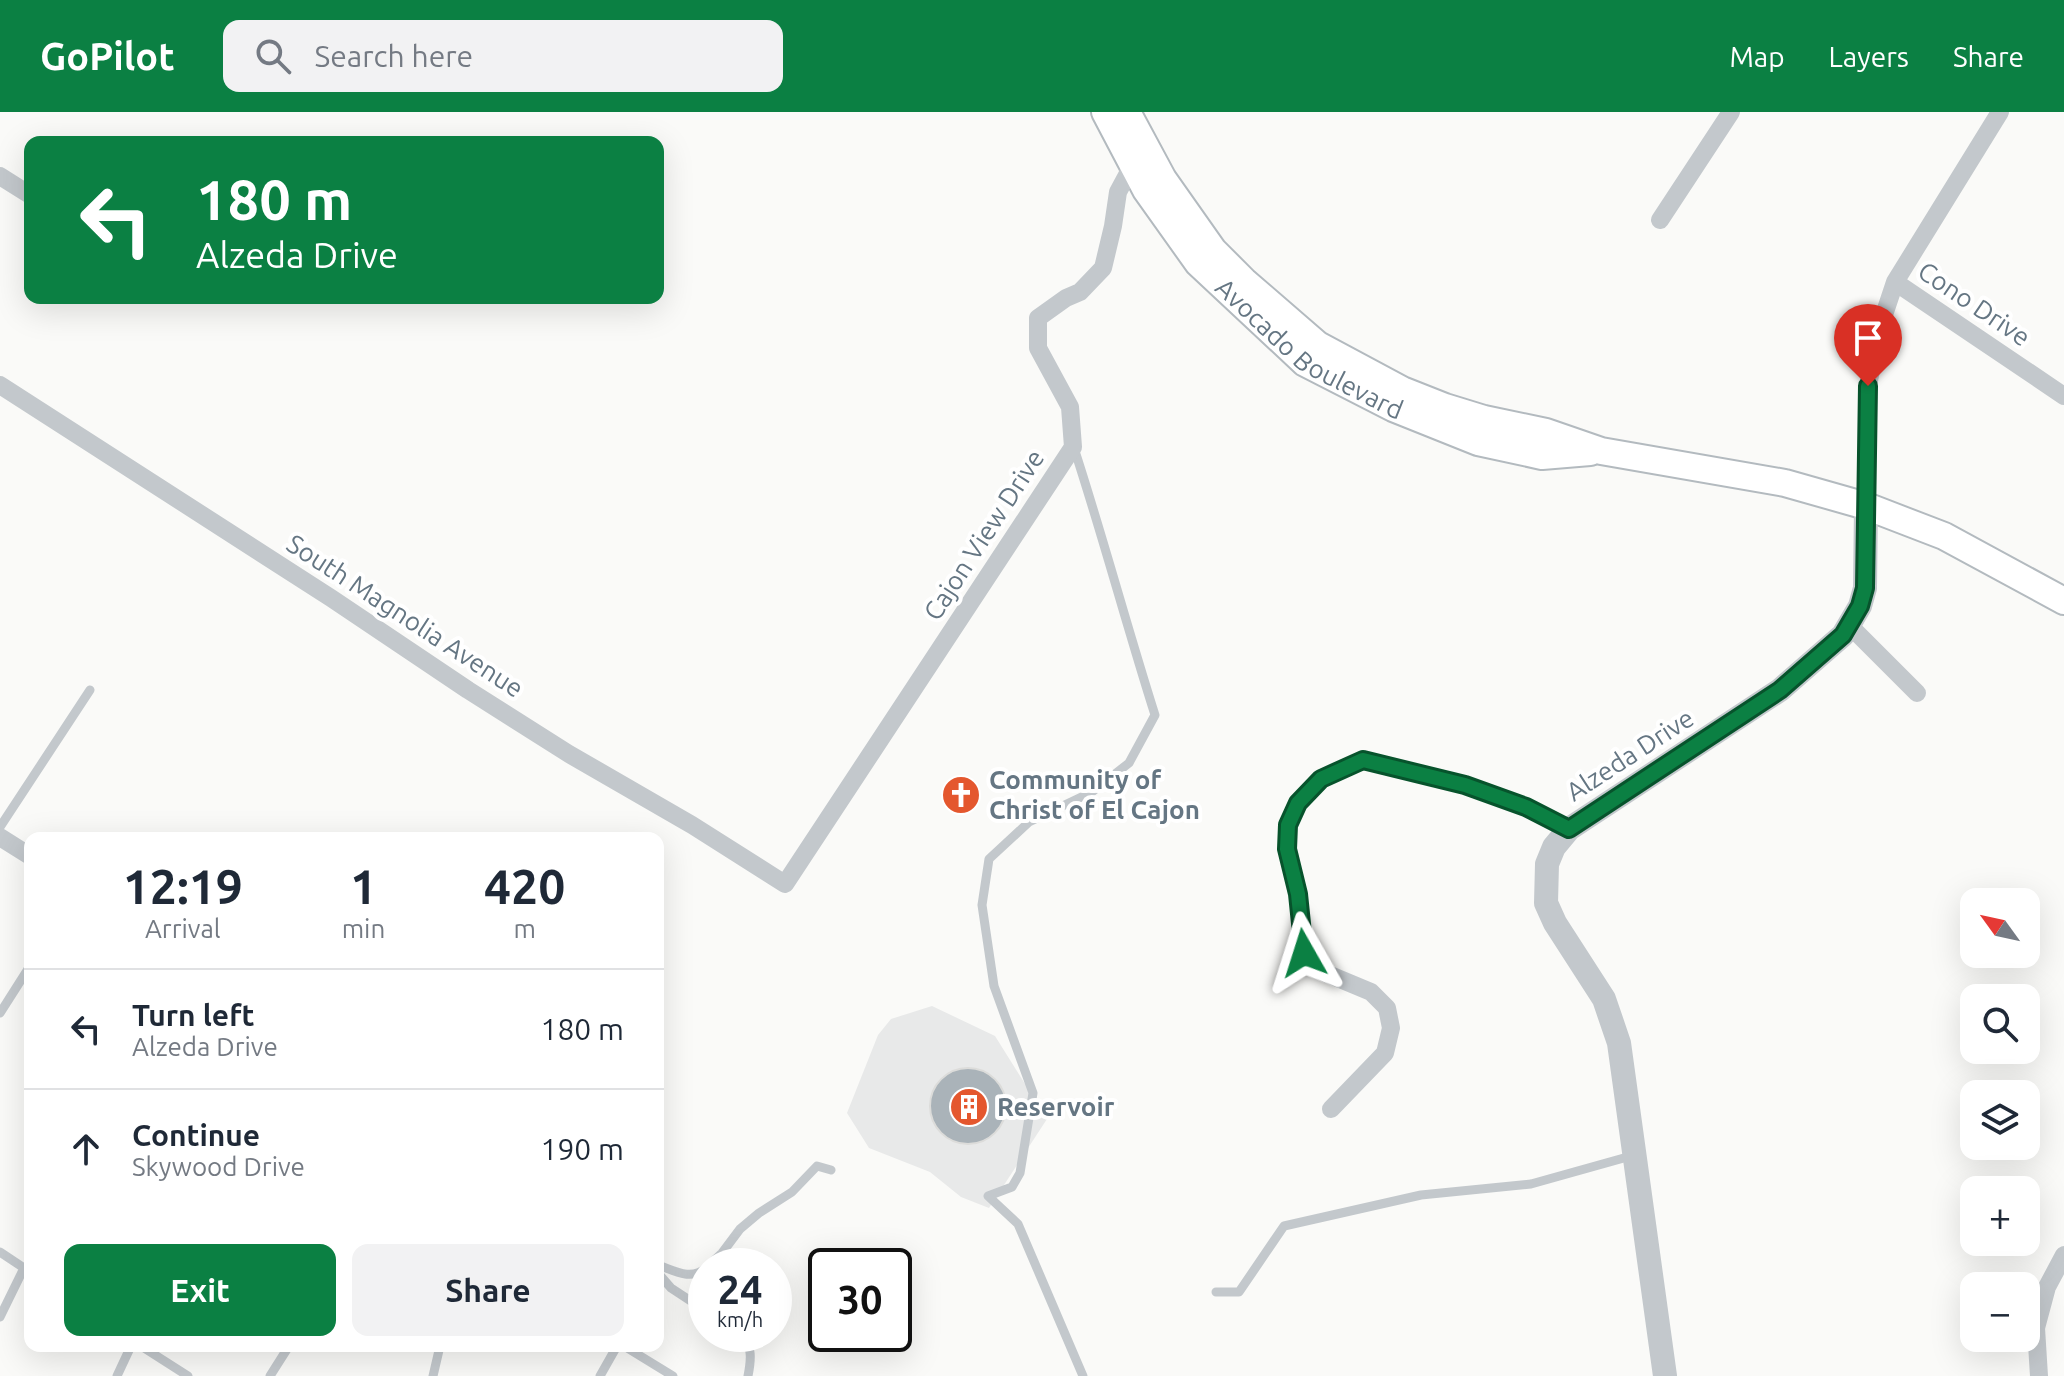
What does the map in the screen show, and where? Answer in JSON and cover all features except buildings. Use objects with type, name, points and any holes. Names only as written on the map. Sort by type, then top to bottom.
[{"type":"main road","name":"Avocado Boulevard","points":[[1105,112],[1146,190],[1198,263],[1305,363],[1393,408],[1478,442],[1542,456],[1601,451]]},
{"type":"main road","name":"Avocado Boulevard","points":[[1127,112],[1163,179],[1213,250],[1318,345],[1402,390],[1484,419],[1546,432],[1601,451],[1785,483],[1866,506],[1944,536],[2064,601]]},
{"type":"street","points":[[1660,220],[1731,112]]},
{"type":"street","points":[[1866,506],[1868,386],[1878,333],[1895,282],[2000,112]]},
{"type":"street","name":"Cajon View Drive","points":[[785,884],[1073,447],[1070,407],[1038,348],[1038,318],[1080,292],[1103,268],[1118,192],[1132,166]]},
{"type":"street","points":[[0,176],[24,191]]},
{"type":"street","name":"Cono Drive","points":[[1895,282],[2064,396]]},
{"type":"street","name":"South Magnolia Avenue","points":[[0,385],[468,690],[785,884]]},
{"type":"street","name":"Alzeda Drive","points":[[1665,1376],[1619,1043],[1604,999],[1555,923],[1546,903],[1547,864],[1554,847],[1569,829],[1780,690],[1843,635],[1860,606],[1865,588],[1866,506]]},
{"type":"street","points":[[1850,626],[1917,693]]},
{"type":"street","points":[[1331,1109],[1385,1053],[1391,1028],[1387,1008],[1371,992],[1311,967],[1304,953],[1298,894],[1287,849],[1288,825],[1298,803],[1321,779],[1363,760],[1465,785],[1526,807],[1569,829]]},
{"type":"street","points":[[0,837],[24,852]]},
{"type":"street","points":[[2039,1376],[2036,1328],[2047,1287],[2064,1255]]},
{"type":"lane","points":[[1073,447],[1155,715],[1129,763],[1092,792],[1029,822],[989,859],[982,905],[994,986],[1033,1093],[1020,1173],[1012,1187],[988,1196],[1018,1224],[1083,1376]]},
{"type":"lane","points":[[0,827],[90,690]]},
{"type":"lane","points":[[0,1013],[24,975]]},
{"type":"lane","points":[[1216,1292],[1239,1292],[1284,1226],[1421,1195],[1531,1184],[1635,1155]]},
{"type":"lane","points":[[726,1248],[740,1229],[792,1192],[817,1166],[831,1170]]},
{"type":"lane","points":[[0,1252],[24,1268]]},
{"type":"lane","points":[[664,1267],[688,1275]]},
{"type":"lane","points":[[0,1317],[24,1275]]},
{"type":"lane","points":[[664,1280],[688,1299]]},
{"type":"lane","points":[[117,1376],[128,1352]]},
{"type":"lane","points":[[150,1352],[188,1376]]},
{"type":"lane","points":[[270,1376],[285,1352]]},
{"type":"lane","points":[[433,1376],[439,1352]]},
{"type":"lane","points":[[600,1376],[614,1352]]},
{"type":"lane","points":[[634,1352],[673,1376]]},
{"type":"lane","points":[[748,1376],[750,1352]]},
{"type":"shaded area","points":[[932,1006],[995,1036],[1047,1119],[989,1208],[961,1197],[930,1172],[869,1148],[847,1113],[878,1035],[891,1019]]},
{"type":"place","name":"Community of Christ of El Cajon","points":[[961,795]]},
{"type":"place","name":"Reservoir","points":[[969,1107]]},
{"type":"route","points":[[1304,953],[1298,894],[1287,849],[1288,825],[1298,803],[1321,779],[1363,760],[1465,785],[1526,807],[1569,829],[1780,690],[1843,635],[1860,606],[1865,588],[1868,386]]}]
